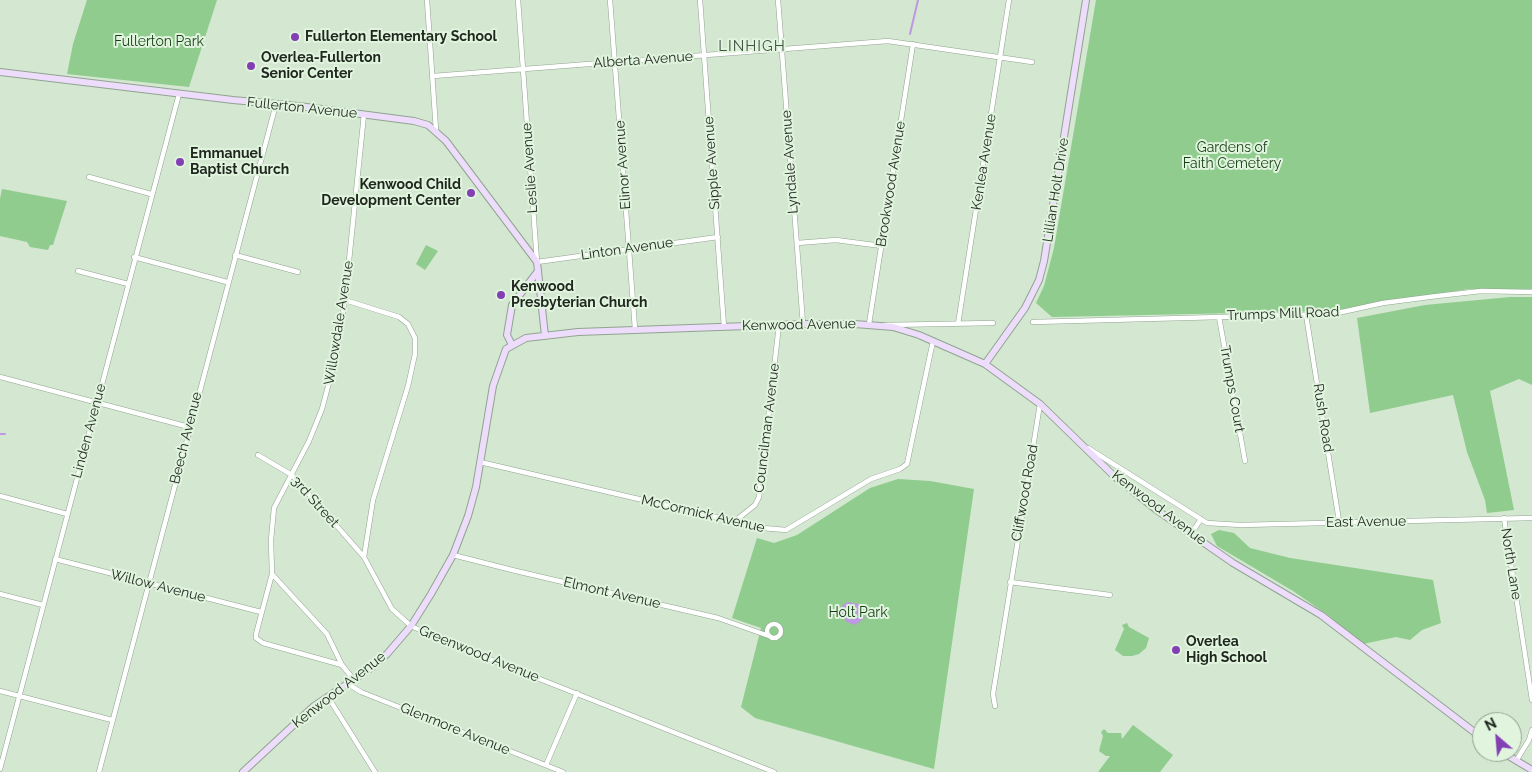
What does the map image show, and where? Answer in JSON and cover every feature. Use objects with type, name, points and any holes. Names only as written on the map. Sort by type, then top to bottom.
[{"type":"main road","name":"Lillian Holt Drive","points":[[985,364],[1025,308],[1039,280],[1044,261],[1086,0]]},
{"type":"main road","name":"Fullerton Avenue","points":[[0,72],[364,114],[421,122],[436,130]]},
{"type":"main road","points":[[436,130],[537,262]]},
{"type":"main road","name":"Leslie Avenue","points":[[537,262],[545,336]]},
{"type":"main road","points":[[512,345],[507,335],[512,305],[538,271]]},
{"type":"main road","name":"Kenwood Avenue","points":[[243,772],[298,720],[387,654],[411,626],[454,555],[474,498],[496,374],[504,352],[512,345],[526,338],[635,329],[803,324],[882,325],[904,330],[985,364],[1040,404],[1127,486],[1191,534],[1234,563],[1321,615],[1472,730]]},
{"type":"main road","points":[[1518,762],[1532,770]]},
{"type":"street","points":[[427,0],[436,130]]},
{"type":"street","name":"Leslie Avenue","points":[[518,0],[537,262]]},
{"type":"street","name":"Elinor Avenue","points":[[610,0],[635,329]]},
{"type":"street","name":"Sipple Avenue","points":[[700,0],[724,326]]},
{"type":"street","name":"Lyndale Avenue","points":[[778,0],[803,324]]},
{"type":"street","name":"Kenlea Avenue","points":[[958,324],[1009,0]]},
{"type":"street","name":"Alberta Avenue","points":[[433,76],[888,41],[1032,62]]},
{"type":"street","name":"Brookwood Avenue","points":[[869,324],[913,44]]},
{"type":"street","name":"Linden Avenue","points":[[0,769],[134,257],[179,94]]},
{"type":"street","name":"Beech Avenue","points":[[99,772],[227,282],[276,104]]},
{"type":"street","name":"Willowdale Avenue","points":[[342,665],[263,643],[256,638],[272,574],[270,552],[273,514],[276,502],[309,441],[327,394],[336,356],[345,300],[364,114]]},
{"type":"street","points":[[89,177],[151,194]]},
{"type":"street","name":"Linton Avenue","points":[[537,262],[718,237]]},
{"type":"street","points":[[797,243],[836,240],[882,246]]},
{"type":"street","points":[[235,255],[298,272]]},
{"type":"street","points":[[134,257],[227,282]]},
{"type":"street","points":[[78,271],[128,284]]},
{"type":"street","name":"Trumps Mill Road","points":[[1033,322],[1341,314],[1383,303],[1437,296],[1481,291],[1532,292]]},
{"type":"street","points":[[345,300],[399,317],[412,330],[416,346],[408,386],[374,500],[364,557]]},
{"type":"street","name":"Rush Road","points":[[1306,315],[1339,522]]},
{"type":"street","name":"Trumps Court","points":[[1219,317],[1245,462]]},
{"type":"street","points":[[882,325],[891,323],[993,323]]},
{"type":"street","name":"Councilman Avenue","points":[[735,521],[754,505],[759,497],[779,325]]},
{"type":"street","name":"McCormick Avenue","points":[[480,462],[763,528],[786,530],[871,479],[905,466],[932,341]]},
{"type":"street","points":[[0,377],[189,427]]},
{"type":"street","name":"Cliffwood Road","points":[[996,706],[993,694],[1040,404]]},
{"type":"street","name":"East Avenue","points":[[1080,441],[1201,519],[1218,525],[1532,518]]},
{"type":"street","name":"3rd Street","points":[[258,455],[292,475],[364,557]]},
{"type":"street","points":[[0,496],[67,514]]},
{"type":"street","name":"North Lane","points":[[1504,518],[1532,700]]},
{"type":"street","points":[[1191,534],[1201,519]]},
{"type":"street","name":"Elmont Avenue","points":[[454,555],[718,618],[769,636]]},
{"type":"street","name":"Greenwood Avenue","points":[[364,557],[387,603],[411,626],[774,772]]},
{"type":"street","name":"Willow Avenue","points":[[55,559],[261,612]]},
{"type":"street","points":[[272,574],[327,634],[351,682]]},
{"type":"street","points":[[1010,582],[1110,595]]},
{"type":"street","points":[[0,594],[43,605]]},
{"type":"street","name":"Glenmore Avenue","points":[[351,682],[361,692],[563,772]]},
{"type":"street","points":[[0,690],[112,720]]},
{"type":"street","points":[[546,765],[577,693]]},
{"type":"street","points":[[328,697],[375,772]]},
{"type":"street","points":[[1522,752],[1530,740],[1532,730]]},
{"type":"green space","name":"Fullerton Park","points":[[87,0],[217,0],[189,87],[67,74],[73,44]]},
{"type":"green space","name":"Gardens of Faith Cemetery","points":[[1096,0],[1532,0],[1532,289],[1469,289],[1332,311],[1052,317],[1036,303],[1044,286],[1054,248]]},
{"type":"green space","points":[[2,189],[67,201],[53,245],[50,245],[48,250],[30,247],[27,242],[0,236],[0,199]]},
{"type":"green space","points":[[426,245],[438,251],[425,270],[416,264]]},
{"type":"green space","points":[[1510,297],[1532,297],[1532,385],[1519,379],[1490,391],[1514,510],[1487,513],[1485,500],[1467,452],[1453,395],[1370,413],[1357,318],[1425,305]]},
{"type":"green space","name":"Holt Park","points":[[898,479],[930,481],[974,489],[934,769],[755,718],[741,707],[761,628],[732,618],[757,538],[774,543],[797,535],[870,488]]},
{"type":"green space","points":[[1219,530],[1234,533],[1250,548],[1290,558],[1433,580],[1441,623],[1422,630],[1410,640],[1396,637],[1363,644],[1328,615],[1293,591],[1217,546],[1211,534]]},
{"type":"green space","points":[[1127,623],[1129,627],[1149,638],[1146,648],[1139,654],[1132,656],[1123,656],[1115,650],[1124,629],[1122,625]]},
{"type":"green space","points":[[1133,725],[1173,755],[1160,772],[1098,772],[1110,756],[1106,756],[1099,751],[1103,736],[1101,732],[1104,729],[1108,733],[1121,733],[1122,739]]},
{"type":"shaded area","points":[[847,602],[859,604],[865,618],[855,625],[847,622],[842,615],[842,606]]},
{"type":"waterway","points":[[910,34],[918,0]]},
{"type":"waterway","points":[[0,434],[5,434]]},
{"type":"place","name":"Fullerton Elementary School","points":[[295,37]]},
{"type":"place","name":"Overlea-Fullerton Senior Center","points":[[251,66]]},
{"type":"place","name":"Emmanuel Baptist Church","points":[[180,162]]},
{"type":"place","name":"Kenwood Child Development Center","points":[[471,193]]},
{"type":"place","name":"Kenwood Presbyterian Church","points":[[501,295]]},
{"type":"place","name":"Overlea High School","points":[[1176,650]]},
{"type":"district","name":"LINHIGH","points":[[752,46]]}]
